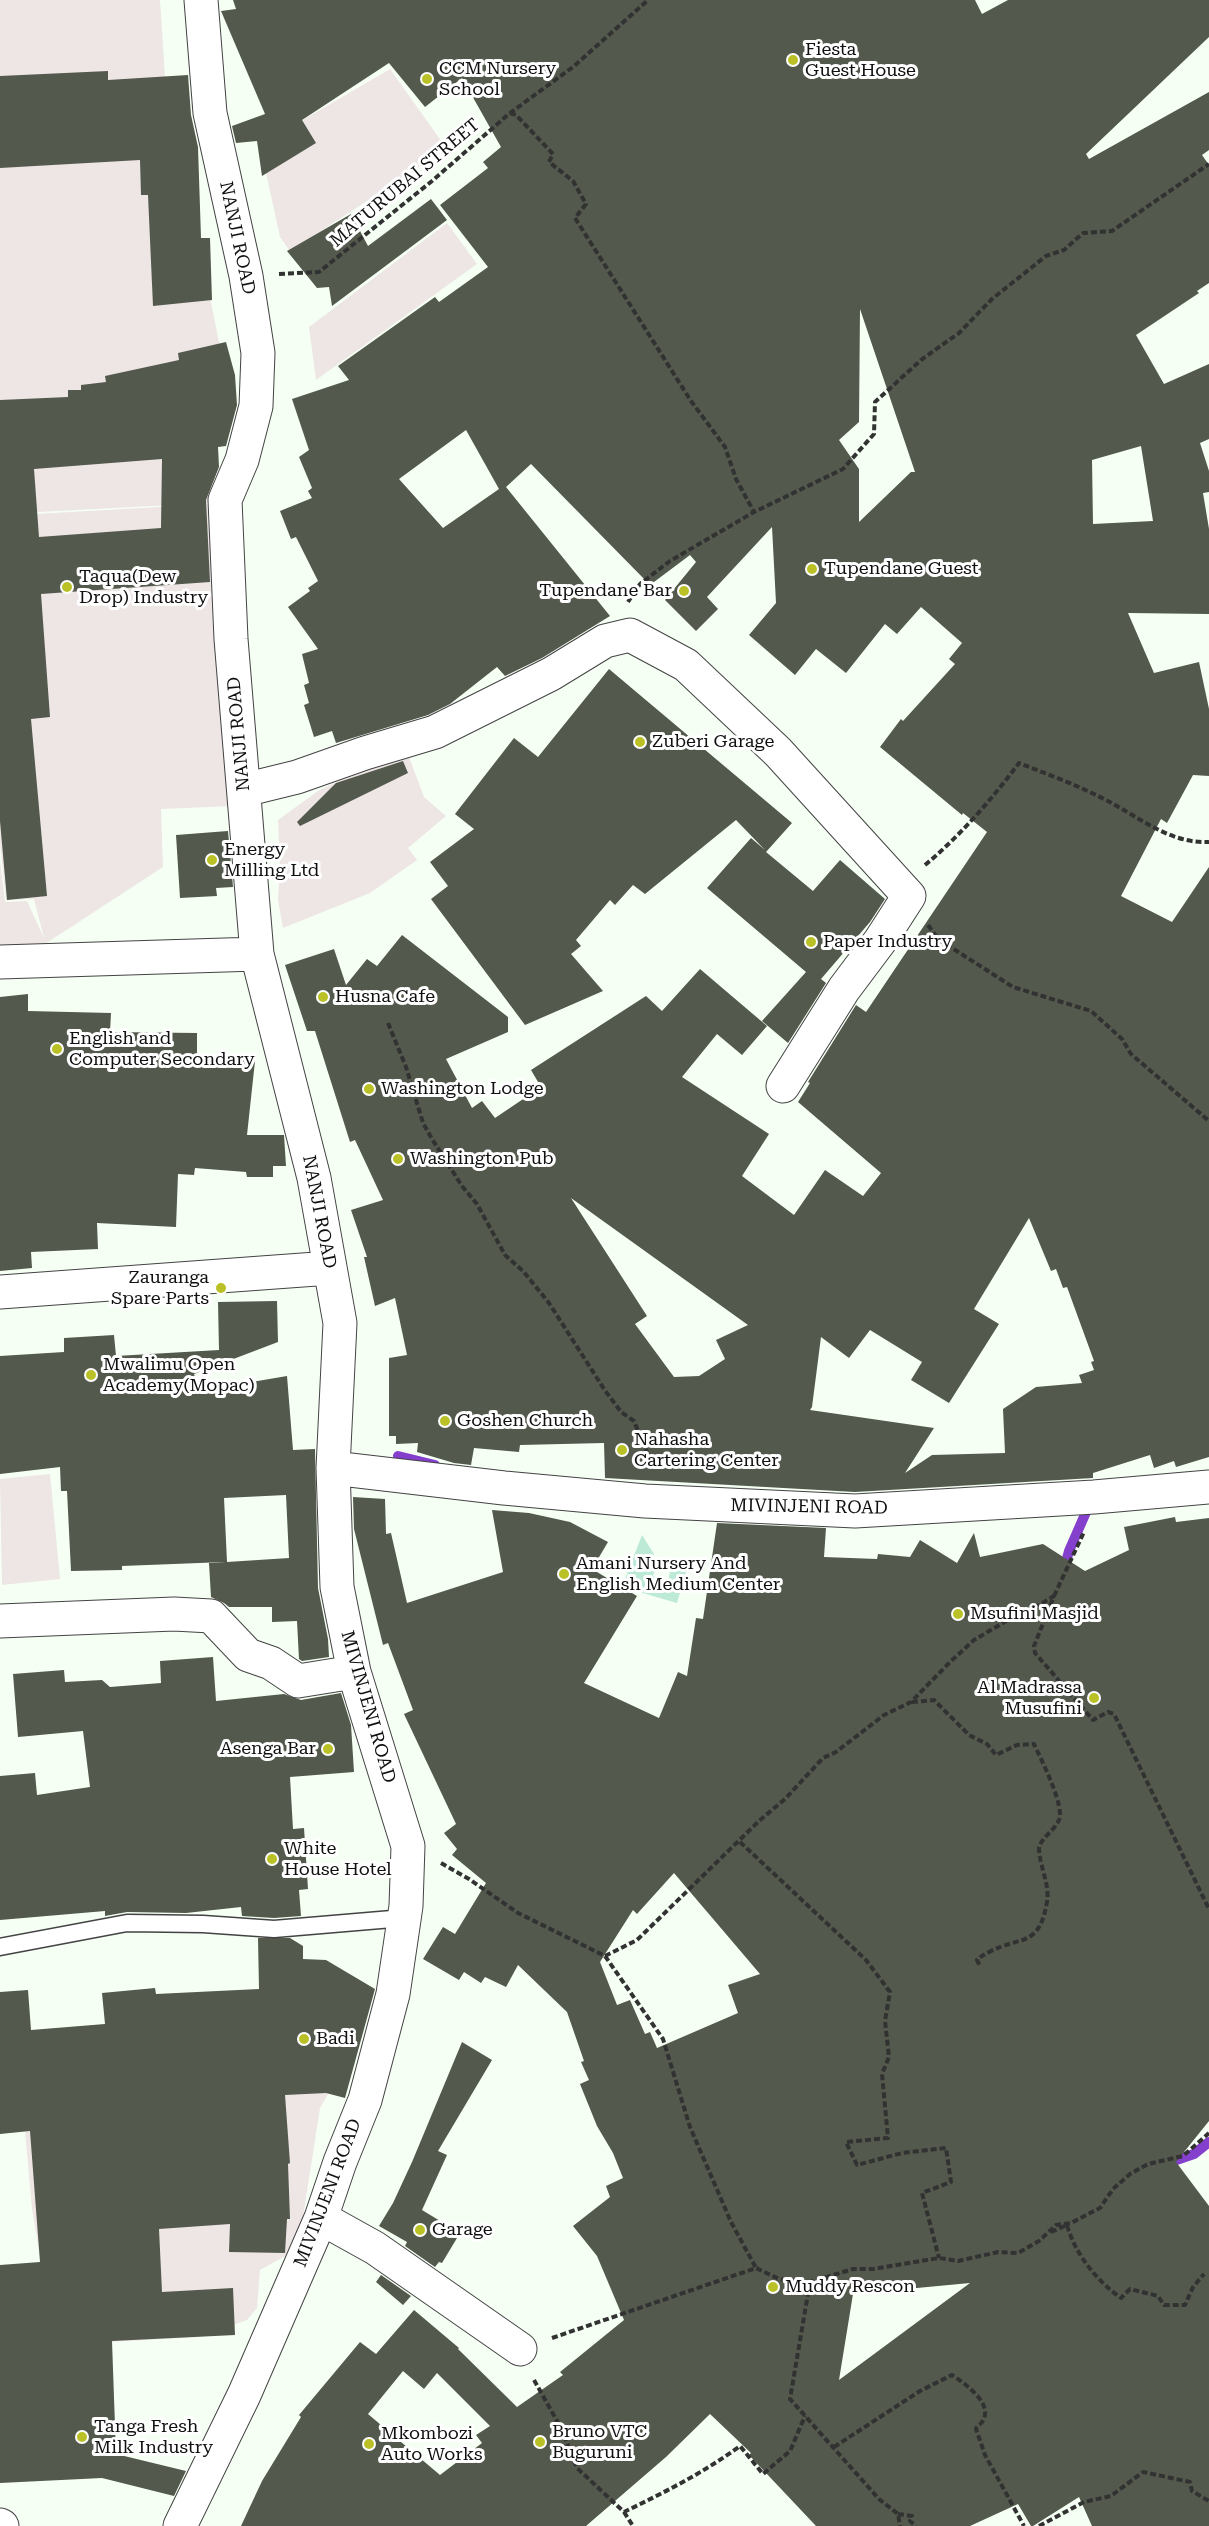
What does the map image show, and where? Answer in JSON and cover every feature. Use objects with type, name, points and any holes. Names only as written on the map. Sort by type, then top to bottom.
[{"type":"street","name":"NANJI ROAD","points":[[201,0],[210,113],[246,276],[258,353],[256,406],[242,460],[225,500],[231,639],[257,954],[314,1178],[340,1323],[333,1468]]},
{"type":"street","points":[[244,790],[297,777],[435,732],[551,674],[605,641],[630,635],[686,665],[778,752],[909,896],[880,941],[844,989],[783,1086]]},
{"type":"street","points":[[0,962],[257,954]]},
{"type":"street","points":[[0,1292],[330,1268]]},
{"type":"street","name":"MIVINJENI ROAD","points":[[180,2526],[244,2395],[321,2218],[365,2100],[393,1994],[404,1918],[408,1846],[354,1672],[337,1587],[333,1468],[504,1488],[645,1501],[855,1511],[1095,1497],[1209,1486]]},
{"type":"street","points":[[0,1621],[174,1614],[211,1616],[248,1655],[271,1663],[298,1682],[354,1672]]},
{"type":"street","points":[[321,2218],[375,2248],[520,2349]]},
{"type":"lane","points":[[0,1947],[127,1923],[203,1924],[274,1929],[404,1918]]},
{"type":"path","name":"MATURUBAI STREET","points":[[246,276],[319,272],[424,188],[510,113],[573,67],[648,0]]},
{"type":"path","points":[[510,113],[516,115],[553,154],[549,162],[573,181],[586,204],[575,218],[691,401],[724,447],[736,479],[754,512]]},
{"type":"path","points":[[605,641],[640,584],[669,561],[754,512],[843,469],[874,434],[875,402],[921,360],[959,333],[992,299],[1025,271],[1046,256],[1064,250],[1083,233],[1112,231],[1209,164]]},
{"type":"path","points":[[1209,842],[1193,843],[1176,837],[1141,821],[1104,799],[1019,763],[990,801],[948,845],[924,865],[909,896],[938,939],[963,956],[1013,987],[1092,1011],[1122,1039],[1131,1054],[1209,1121]]},
{"type":"path","points":[[388,1023],[406,1067],[423,1123],[436,1146],[477,1204],[505,1255],[523,1271],[549,1303],[604,1389],[621,1412],[634,1421],[648,1451],[658,1487],[645,1501]]},
{"type":"path","points":[[1095,1497],[1092,1520],[1054,1596],[1034,1646],[1035,1653],[1092,1720],[1108,1712],[1114,1714],[1209,1908]]},
{"type":"path","points":[[605,1956],[637,1940],[759,1821],[785,1799],[823,1758],[836,1752],[884,1715],[911,1702],[974,1640],[1054,1596]]},
{"type":"path","points":[[911,1702],[933,1700],[969,1735],[987,1744],[996,1755],[1017,1745],[1034,1744],[1048,1774],[1060,1813],[1057,1824],[1039,1847],[1047,1881],[1047,1902],[1038,1929],[1033,1936],[1000,1946],[981,1956],[978,1960],[980,1966]]},
{"type":"path","points":[[740,1842],[866,1960],[890,1992],[885,2021],[889,2057],[882,2074],[888,2138],[846,2142],[857,2165],[902,2153],[946,2148],[951,2182],[922,2193],[939,2258]]},
{"type":"path","points":[[408,1846],[469,1879],[518,1913],[605,1956],[663,2039],[690,2127],[731,2222],[756,2268],[779,2279],[810,2282],[853,2269],[873,2269],[939,2258],[958,2261],[998,2252],[1018,2253],[1047,2234],[1067,2225],[1072,2241],[1102,2284],[1121,2298],[1130,2289],[1158,2296],[1164,2305],[1185,2305],[1192,2287],[1204,2274]]},
{"type":"path","points":[[1047,2234],[1056,2225],[1071,2223],[1100,2208],[1113,2189],[1130,2174],[1148,2164],[1182,2156],[1209,2133]]},
{"type":"path","points":[[633,2526],[624,2512],[578,2468],[561,2428],[540,2393],[520,2349],[756,2268]]},
{"type":"path","points":[[810,2282],[790,2399],[879,2499],[898,2514],[912,2516],[910,2521],[916,2526]]},
{"type":"path","points":[[834,2447],[920,2391],[952,2375],[975,2391],[984,2409],[983,2422],[976,2429],[985,2455],[1024,2526]]},
{"type":"path","points":[[624,2512],[696,2476],[740,2446],[763,2474],[790,2451],[805,2416]]},
{"type":"path","points":[[1039,2526],[1084,2502],[1111,2496],[1143,2472],[1190,2482],[1192,2490],[1209,2501]]},
{"type":"path","points":[[898,2514],[900,2526]]},
{"type":"shaded area","points":[[0,0],[160,0],[169,139],[0,150]]},
{"type":"shaded area","points":[[390,69],[447,149],[290,251],[280,237],[260,145]]},
{"type":"shaded area","points":[[193,139],[201,253],[224,367],[209,503],[0,514],[0,154]]},
{"type":"shaded area","points":[[447,223],[477,264],[316,380],[309,327]]},
{"type":"shaded area","points":[[212,504],[234,806],[161,809],[163,867],[45,944],[0,945],[0,860],[5,902],[27,901],[44,938],[34,899],[6,900],[0,843],[0,516]]},
{"type":"shaded area","points":[[406,749],[424,797],[446,816],[408,848],[417,860],[370,893],[283,928],[278,900],[280,866],[278,820],[318,791]]},
{"type":"shaded area","points":[[50,1474],[60,1579],[2,1585],[0,1479]]},
{"type":"shaded area","points":[[331,2089],[320,2108],[298,2249],[260,2270],[257,2308],[247,2320],[200,2337],[55,2345],[32,2209],[22,2097]]},
{"type":"green space","points":[[642,1535],[654,1554],[650,1561],[659,1563],[653,1575],[657,1581],[667,1584],[670,1572],[687,1569],[677,1603],[622,1587]]},
{"type":"building","points":[[233,0],[975,0],[982,14],[1008,0],[1209,0],[1209,37],[1086,154],[1089,159],[1209,92],[1209,150],[1202,155],[1209,165],[1209,283],[1197,291],[1199,293],[1136,335],[1164,384],[1209,364],[1209,439],[1200,443],[1209,471],[1209,492],[1203,493],[1209,529],[1209,614],[1128,613],[1154,673],[1199,662],[1209,709],[1209,776],[1193,775],[1167,823],[1161,819],[1121,896],[1172,922],[1209,867],[1209,1457],[1176,1467],[1174,1461],[1154,1468],[1150,1455],[1093,1473],[1093,1478],[855,1492],[605,1478],[604,1443],[520,1445],[519,1452],[474,1448],[471,1465],[454,1463],[417,1452],[418,1443],[396,1444],[396,1436],[389,1436],[389,1358],[407,1355],[395,1298],[375,1306],[364,1257],[367,1257],[351,1210],[383,1200],[355,1140],[350,1142],[315,1031],[307,1031],[285,965],[334,949],[346,985],[367,959],[377,966],[402,935],[508,1017],[508,1032],[446,1059],[472,1108],[482,1101],[495,1118],[541,1087],[531,1070],[646,996],[662,1011],[700,969],[767,1026],[742,1055],[717,1034],[682,1077],[769,1134],[742,1176],[794,1215],[825,1170],[863,1196],[881,1173],[798,1102],[856,1005],[866,1012],[987,832],[963,813],[962,815],[880,747],[901,719],[903,721],[955,664],[949,659],[962,643],[921,607],[897,634],[885,624],[846,673],[816,649],[795,675],[749,635],[776,603],[772,527],[707,597],[718,609],[696,631],[665,600],[696,562],[690,555],[650,585],[531,464],[506,487],[610,616],[542,658],[505,676],[497,667],[450,704],[428,715],[336,743],[332,731],[314,737],[304,705],[309,703],[304,685],[309,683],[302,654],[318,649],[288,607],[310,591],[308,588],[318,581],[296,537],[291,539],[280,511],[312,498],[308,491],[312,488],[299,457],[309,450],[292,399],[349,380],[338,366],[435,297],[439,302],[488,267],[440,205],[488,168],[483,162],[501,147],[462,78],[425,107],[389,63],[302,120],[316,143],[262,176],[257,141],[236,143],[232,126],[265,114],[221,11],[236,9]],"holes":[[[860,309],[915,472],[911,472],[859,522],[859,469],[839,440],[859,422]],[[466,430],[499,489],[443,528],[399,479]],[[1141,446],[1153,521],[1093,524],[1092,460]],[[571,1198],[748,1325],[716,1340],[725,1359],[699,1376],[674,1377],[635,1324],[647,1316]],[[1029,1218],[1051,1271],[1056,1269],[1063,1288],[1067,1287],[1094,1361],[1091,1362],[1094,1370],[1079,1375],[1082,1383],[1036,1387],[1003,1409],[1005,1453],[932,1455],[905,1473],[934,1428],[810,1410],[821,1337],[849,1358],[870,1330],[922,1362],[911,1380],[949,1403],[999,1324],[974,1309]]]},
{"type":"building","points":[[108,71],[108,80],[188,75],[191,115],[198,147],[201,238],[210,238],[212,300],[153,306],[148,195],[141,195],[140,160],[0,168],[0,76]]},
{"type":"building","points":[[431,199],[447,220],[332,306],[329,287],[317,288],[287,251],[351,214],[368,246]]},
{"type":"building","points":[[226,342],[235,375],[237,405],[226,446],[218,447],[219,467],[206,500],[210,582],[41,594],[50,717],[31,719],[47,896],[7,900],[0,821],[0,400],[68,397],[68,390],[81,390],[81,385],[106,382],[105,376],[179,360],[178,353]],"holes":[[[162,459],[161,528],[39,537],[34,469]]]},
{"type":"building","points":[[609,669],[792,823],[766,852],[813,891],[840,860],[885,899],[870,922],[821,979],[826,983],[788,1043],[762,1021],[806,972],[707,888],[751,838],[765,850],[736,820],[645,894],[633,885],[615,905],[610,900],[576,940],[581,946],[571,954],[603,991],[525,1025],[431,899],[448,886],[430,862],[474,829],[455,814],[514,738],[538,757]]},
{"type":"building","points":[[403,761],[408,773],[300,826],[297,822],[336,783]]},
{"type":"building","name":"Energy Milling Ltd","points":[[228,831],[233,887],[216,888],[217,896],[180,898],[176,835]]},
{"type":"building","points":[[28,994],[28,1011],[111,1013],[110,1032],[197,1033],[197,1056],[255,1061],[247,1135],[284,1135],[286,1166],[273,1166],[273,1177],[247,1177],[246,1172],[195,1168],[194,1175],[178,1174],[176,1227],[97,1223],[98,1249],[31,1252],[32,1268],[0,1271],[0,997]]},
{"type":"building","points":[[277,1301],[278,1342],[194,1374],[199,1391],[287,1376],[293,1450],[315,1449],[318,1588],[328,1639],[329,1657],[302,1661],[299,1659],[297,1621],[272,1622],[272,1607],[229,1607],[211,1597],[209,1563],[225,1562],[122,1566],[122,1570],[71,1571],[67,1491],[61,1491],[60,1467],[0,1474],[0,1356],[64,1352],[64,1338],[114,1335],[116,1356],[219,1350],[218,1302]],"holes":[[[286,1495],[289,1558],[227,1562],[224,1498]]]},
{"type":"building","points":[[353,1497],[385,1499],[386,1534],[391,1533],[407,1603],[503,1572],[492,1510],[529,1513],[570,1522],[608,1542],[592,1569],[637,1596],[584,1683],[659,1718],[678,1672],[687,1676],[696,1618],[703,1619],[717,1523],[826,1528],[824,1557],[877,1559],[878,1554],[910,1557],[920,1540],[957,1563],[974,1533],[980,1557],[1043,1544],[1085,1571],[1129,1550],[1124,1527],[1175,1517],[1176,1522],[1209,1518],[1209,2121],[1176,2162],[1209,2206],[1209,2526],[1092,2526],[1079,2497],[1033,2526],[1018,2504],[970,2526],[816,2526],[749,2455],[751,2453],[710,2414],[666,2457],[586,2526],[241,2526],[262,2481],[301,2417],[299,2415],[360,2342],[376,2354],[414,2310],[459,2348],[517,2407],[563,2375],[560,2372],[624,2320],[597,2256],[573,2226],[610,2197],[606,2186],[623,2178],[613,2153],[597,2126],[580,2084],[589,2080],[581,2062],[584,2061],[567,2012],[518,1965],[506,1987],[485,1977],[481,1983],[464,1972],[459,1980],[423,1959],[443,1927],[455,1934],[486,1883],[452,1855],[457,1849],[444,1833],[456,1824],[404,1714],[413,1710],[388,1643],[383,1645],[354,1529]],"holes":[[[674,1873],[760,1974],[728,1985],[738,2013],[657,2048],[650,2032],[645,2034],[630,2000],[617,2005],[600,1962],[633,1910],[637,1914]],[[970,2283],[839,2380],[853,2294]],[[403,2371],[424,2389],[437,2373],[490,2426],[476,2435],[482,2443],[440,2475],[368,2414]]]},
{"type":"building","points":[[213,1657],[216,1701],[284,1694],[301,1700],[341,1693],[351,1725],[354,1772],[290,1777],[293,1829],[304,1828],[308,1889],[299,1890],[301,1916],[274,1918],[242,1916],[241,1907],[186,1913],[127,1912],[105,1916],[105,1911],[0,1920],[0,1776],[35,1773],[37,1795],[90,1787],[83,1731],[18,1737],[13,1674],[64,1670],[65,1682],[102,1680],[110,1687],[161,1683],[160,1661]]},
{"type":"building","points":[[258,1938],[290,1938],[303,1946],[303,1959],[326,1960],[375,1989],[345,2098],[326,2093],[285,2095],[290,2163],[288,2164],[290,2219],[287,2219],[285,2253],[229,2252],[230,2224],[159,2229],[162,2292],[233,2288],[235,2335],[112,2341],[116,2454],[186,2471],[174,2496],[102,2478],[0,2483],[0,2265],[40,2262],[30,2131],[0,2134],[0,1992],[28,1990],[31,2030],[105,2024],[102,1993],[155,1988],[156,1994],[259,1989]]},
{"type":"building","points":[[462,2042],[492,2060],[438,2151],[447,2155],[422,2210],[460,2233],[442,2263],[439,2262],[435,2267],[405,2246],[407,2242],[379,2226],[393,2203],[412,2162]]},
{"type":"building","points":[[381,2275],[411,2296],[403,2305],[376,2282]]},
{"type":"waterway","points":[[398,1456],[435,1465]]},
{"type":"waterway","points":[[1063,1573],[1069,1551],[1090,1503]]},
{"type":"waterway","points":[[1165,2164],[1194,2154],[1209,2142]]},
{"type":"place","name":"Fiesta Guest House","points":[[793,60]]},
{"type":"place","name":"CCM Nursery School","points":[[427,79]]},
{"type":"place","name":"Tupendane Guest","points":[[812,569]]},
{"type":"place","name":"Taqua(Dew Drop) Industry","points":[[67,587]]},
{"type":"place","name":"Tupendane Bar","points":[[684,591]]},
{"type":"place","name":"Zuberi Garage","points":[[640,742]]},
{"type":"place","name":"Energy Milling Ltd","points":[[212,860]]},
{"type":"place","name":"Paper Industry","points":[[811,942]]},
{"type":"place","name":"Husna Cafe","points":[[323,997]]},
{"type":"place","name":"English and Computer Secondary","points":[[57,1049]]},
{"type":"place","name":"Washington Lodge","points":[[369,1089]]},
{"type":"place","name":"Washington Pub","points":[[398,1159]]},
{"type":"place","name":"Zauranga Spare Parts","points":[[221,1288]]},
{"type":"place","name":"Mwalimu Open Academy(Mopac)","points":[[91,1375]]},
{"type":"place","name":"Goshen Church","points":[[445,1421]]},
{"type":"place","name":"Nahasha Cartering Center","points":[[622,1450]]},
{"type":"place","name":"Amani Nursery And English Medium Center","points":[[564,1574]]},
{"type":"place","name":"Msufini Masjid","points":[[958,1614]]},
{"type":"place","name":"Al Madrassa Musufini","points":[[1094,1698]]},
{"type":"place","name":"Asenga Bar","points":[[328,1749]]},
{"type":"place","name":"White House Hotel","points":[[272,1859]]},
{"type":"place","name":"Badi","points":[[304,2039]]},
{"type":"place","name":"Garage","points":[[420,2230]]},
{"type":"place","name":"Muddy Rescon","points":[[773,2287]]},
{"type":"place","name":"Tanga Fresh Milk Industry","points":[[82,2437]]},
{"type":"place","name":"Bruno VTC Buguruni","points":[[540,2442]]},
{"type":"place","name":"Mkombozi Auto Works","points":[[369,2444]]}]
